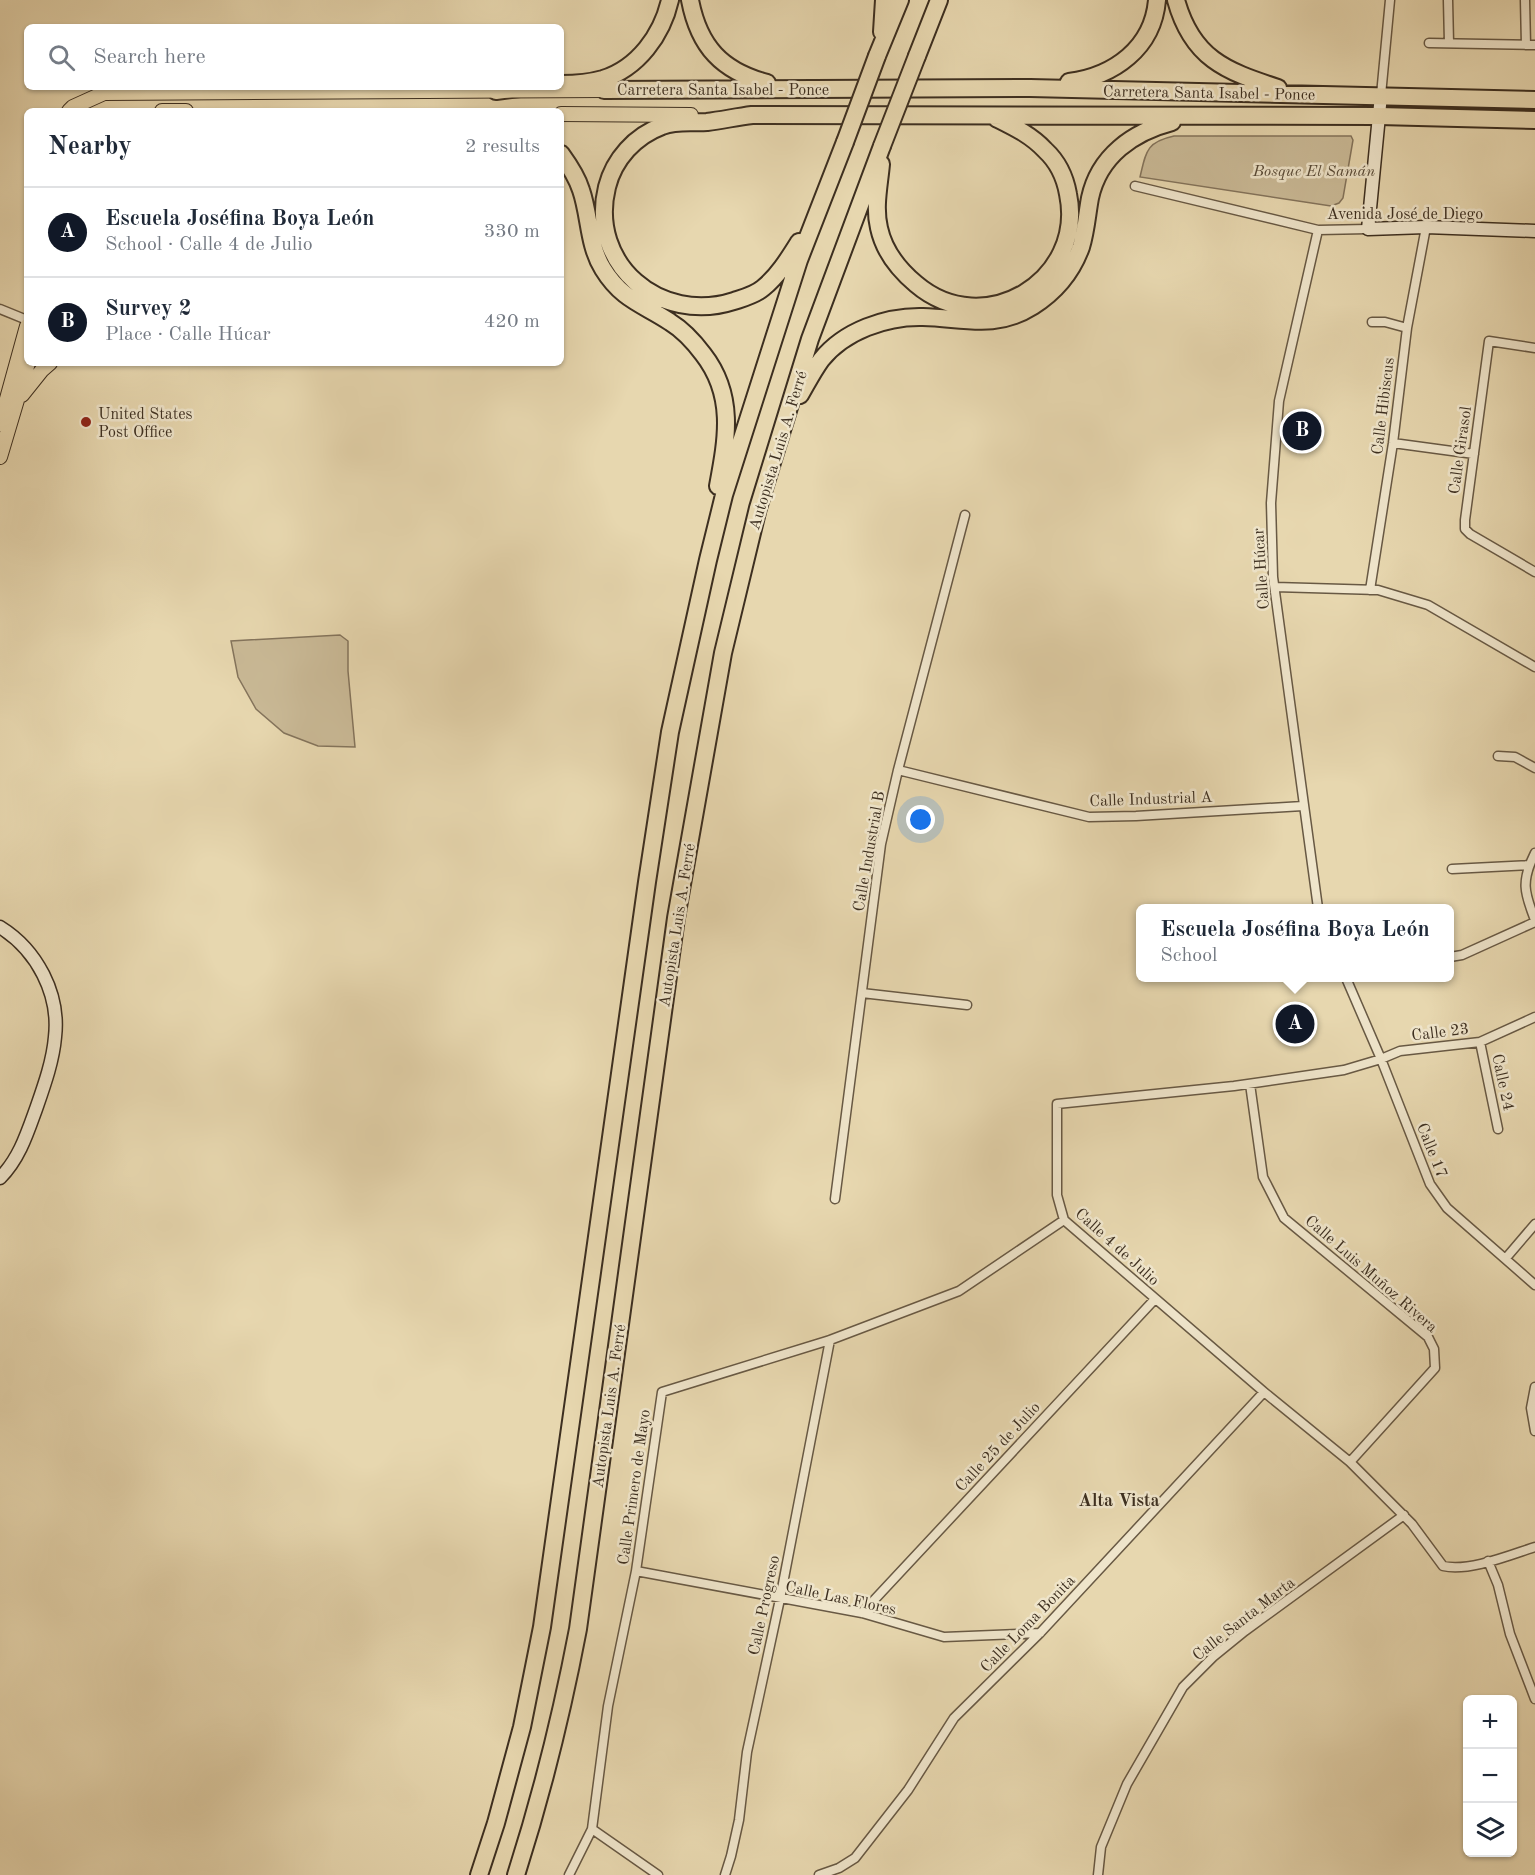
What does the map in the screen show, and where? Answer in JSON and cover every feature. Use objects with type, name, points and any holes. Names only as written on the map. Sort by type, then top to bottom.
[{"type":"highway","points":[[564,84],[587,83],[605,78],[637,59],[650,45],[659,30],[670,0]]},
{"type":"highway","points":[[690,0],[699,33],[722,63],[752,79],[789,89]]},
{"type":"highway","points":[[879,51],[884,0]]},
{"type":"highway","name":"Autopista Luis A. Ferré","points":[[479,1875],[522,1727],[542,1628],[670,732],[708,560],[735,461],[800,260],[900,0]]},
{"type":"highway","name":"Autopista Luis A. Ferré","points":[[516,1875],[549,1766],[578,1629],[676,918],[723,653],[758,508],[810,339],[939,0]]},
{"type":"highway","points":[[1030,88],[1099,76],[1126,60],[1139,46],[1151,26],[1157,0]]},
{"type":"highway","points":[[1176,0],[1180,15],[1189,32],[1211,59],[1230,72],[1296,93]]},
{"type":"highway","name":"Carretera Santa Isabel - Ponce","points":[[604,90],[1030,88],[1535,100]]},
{"type":"highway","points":[[496,91],[504,90]]},
{"type":"highway","points":[[752,115],[663,125],[644,135],[629,147],[617,161],[609,177],[603,200],[603,217],[607,236],[611,250],[620,266],[633,280],[668,301],[685,306],[726,303],[762,289],[784,266],[817,217]]},
{"type":"highway","name":"Carretera Santa Isabel - Ponce","points":[[752,115],[1379,116],[1535,120]]},
{"type":"highway","points":[[882,146],[877,196],[878,226],[882,240],[897,265],[923,289],[950,303],[981,307],[1000,304],[1033,288],[1046,275],[1063,249],[1071,218],[1066,182],[1058,165],[1046,150],[1025,132],[993,116]]},
{"type":"highway","points":[[758,508],[799,397],[812,374],[832,348],[864,329],[901,318],[921,317],[990,322],[1016,315],[1033,306],[1050,294],[1072,266],[1084,236],[1094,183],[1101,170],[1122,144],[1153,127],[1172,122],[1232,117]]},
{"type":"highway","points":[[564,159],[581,190],[591,241],[603,269],[617,288],[630,299],[670,322],[684,333],[706,358],[722,386],[726,429],[724,452],[708,525],[708,560]]},
{"type":"main road","name":"Carretera Santa Isabel - Ponce","points":[[72,108],[104,93],[604,90]]},
{"type":"main road","name":"Carretera Santa Isabel - Ponce","points":[[564,114],[752,115]]},
{"type":"main road","points":[[0,424],[24,337]]},
{"type":"main road","points":[[0,457],[27,366]]},
{"type":"main road","points":[[19,399],[47,366]]},
{"type":"street","points":[[1368,229],[1390,0]]},
{"type":"street","points":[[1448,0],[1449,43]]},
{"type":"street","points":[[1429,43],[1530,45],[1525,0]]},
{"type":"street","name":"Avenida José de Diego","points":[[1135,186],[1318,230],[1426,227],[1535,231]]},
{"type":"street","name":"Calle Hibiscus","points":[[1370,590],[1393,442],[1407,328],[1426,227]]},
{"type":"street","name":"Calle Húcar","points":[[1317,904],[1275,587],[1271,503],[1280,401],[1318,230]]},
{"type":"street","points":[[0,309],[24,319]]},
{"type":"street","points":[[1372,322],[1385,322],[1407,328]]},
{"type":"street","name":"Calle Girasol","points":[[1535,348],[1489,341],[1465,520],[1465,529],[1470,534],[1535,572]]},
{"type":"street","points":[[1393,442],[1474,454]]},
{"type":"street","name":"Calle Industrial B","points":[[835,1198],[881,844],[964,515]]},
{"type":"street","points":[[1275,587],[1370,590],[1428,605],[1535,667]]},
{"type":"street","points":[[1498,756],[1515,757],[1535,768]]},
{"type":"street","name":"Calle Industrial A","points":[[898,770],[1089,816],[1136,816],[1303,806]]},
{"type":"street","points":[[1454,956],[1462,955],[1535,921],[1525,894],[1524,883],[1535,853]]},
{"type":"street","points":[[1452,869],[1529,865]]},
{"type":"street","points":[[0,927],[17,939],[35,959],[51,995],[56,1022],[54,1049],[35,1112],[20,1151],[0,1178]]},
{"type":"street","points":[[1348,982],[1381,1059]]},
{"type":"street","points":[[862,993],[967,1005]]},
{"type":"street","name":"Calle 23","points":[[1381,1059],[1400,1052],[1480,1042],[1535,1017]]},
{"type":"street","name":"Calle 24","points":[[1480,1042],[1498,1129]]},
{"type":"street","name":"Calle 4 de Julio","points":[[1381,1059],[1344,1070],[1250,1084],[1057,1104],[1057,1195],[1064,1220],[1264,1392],[1350,1462],[1404,1515],[1443,1566],[1488,1561]]},
{"type":"street","name":"Calle 17","points":[[1381,1059],[1430,1184],[1447,1208],[1535,1285]]},
{"type":"street","name":"Calle Luis Muñoz Rivera","points":[[1250,1084],[1263,1178],[1284,1218],[1428,1337],[1434,1349],[1435,1368],[1350,1462]]},
{"type":"street","name":"Calle Primero de Mayo","points":[[569,1875],[592,1829],[608,1706],[636,1571],[662,1392],[830,1340],[959,1291],[1064,1220]]},
{"type":"street","points":[[1506,1258],[1535,1224]]},
{"type":"street","name":"Calle 25 de Julio","points":[[862,1613],[1155,1299]]},
{"type":"street","name":"Calle Progreso","points":[[725,1875],[737,1829],[747,1752],[780,1599],[830,1340]]},
{"type":"street","points":[[1535,1387],[1531,1408],[1535,1431]]},
{"type":"street","name":"Calle Loma Bonita","points":[[819,1875],[839,1868],[855,1858],[908,1790],[954,1718],[1040,1633],[1264,1392]]},
{"type":"street","name":"Calle Santa Marta","points":[[1098,1875],[1101,1847],[1128,1784],[1183,1687],[1213,1657],[1245,1631],[1404,1515]]},
{"type":"street","points":[[1535,1547],[1488,1561],[1498,1585],[1510,1634],[1535,1699]]},
{"type":"street","name":"Calle Las Flores","points":[[636,1571],[862,1613],[944,1637],[1040,1633]]},
{"type":"street","points":[[592,1829],[658,1875]]},
{"type":"green space","name":"Bosque El Samán","points":[[1174,136],[1351,136],[1353,140],[1343,198],[1339,203],[1331,206],[1140,177],[1149,149],[1158,141]]},
{"type":"green space","points":[[340,635],[348,641],[348,671],[355,747],[318,746],[284,733],[256,709],[238,677],[231,641]]},
{"type":"place","name":"United States Post Office","points":[[86,422]]},
{"type":"place","name":"Survey 2","points":[[1302,431]]},
{"type":"place","name":"Escuela Joséfina Boya León","points":[[1295,1024]]},
{"type":"district","name":"Alta Vista","points":[[1119,1500]]}]
